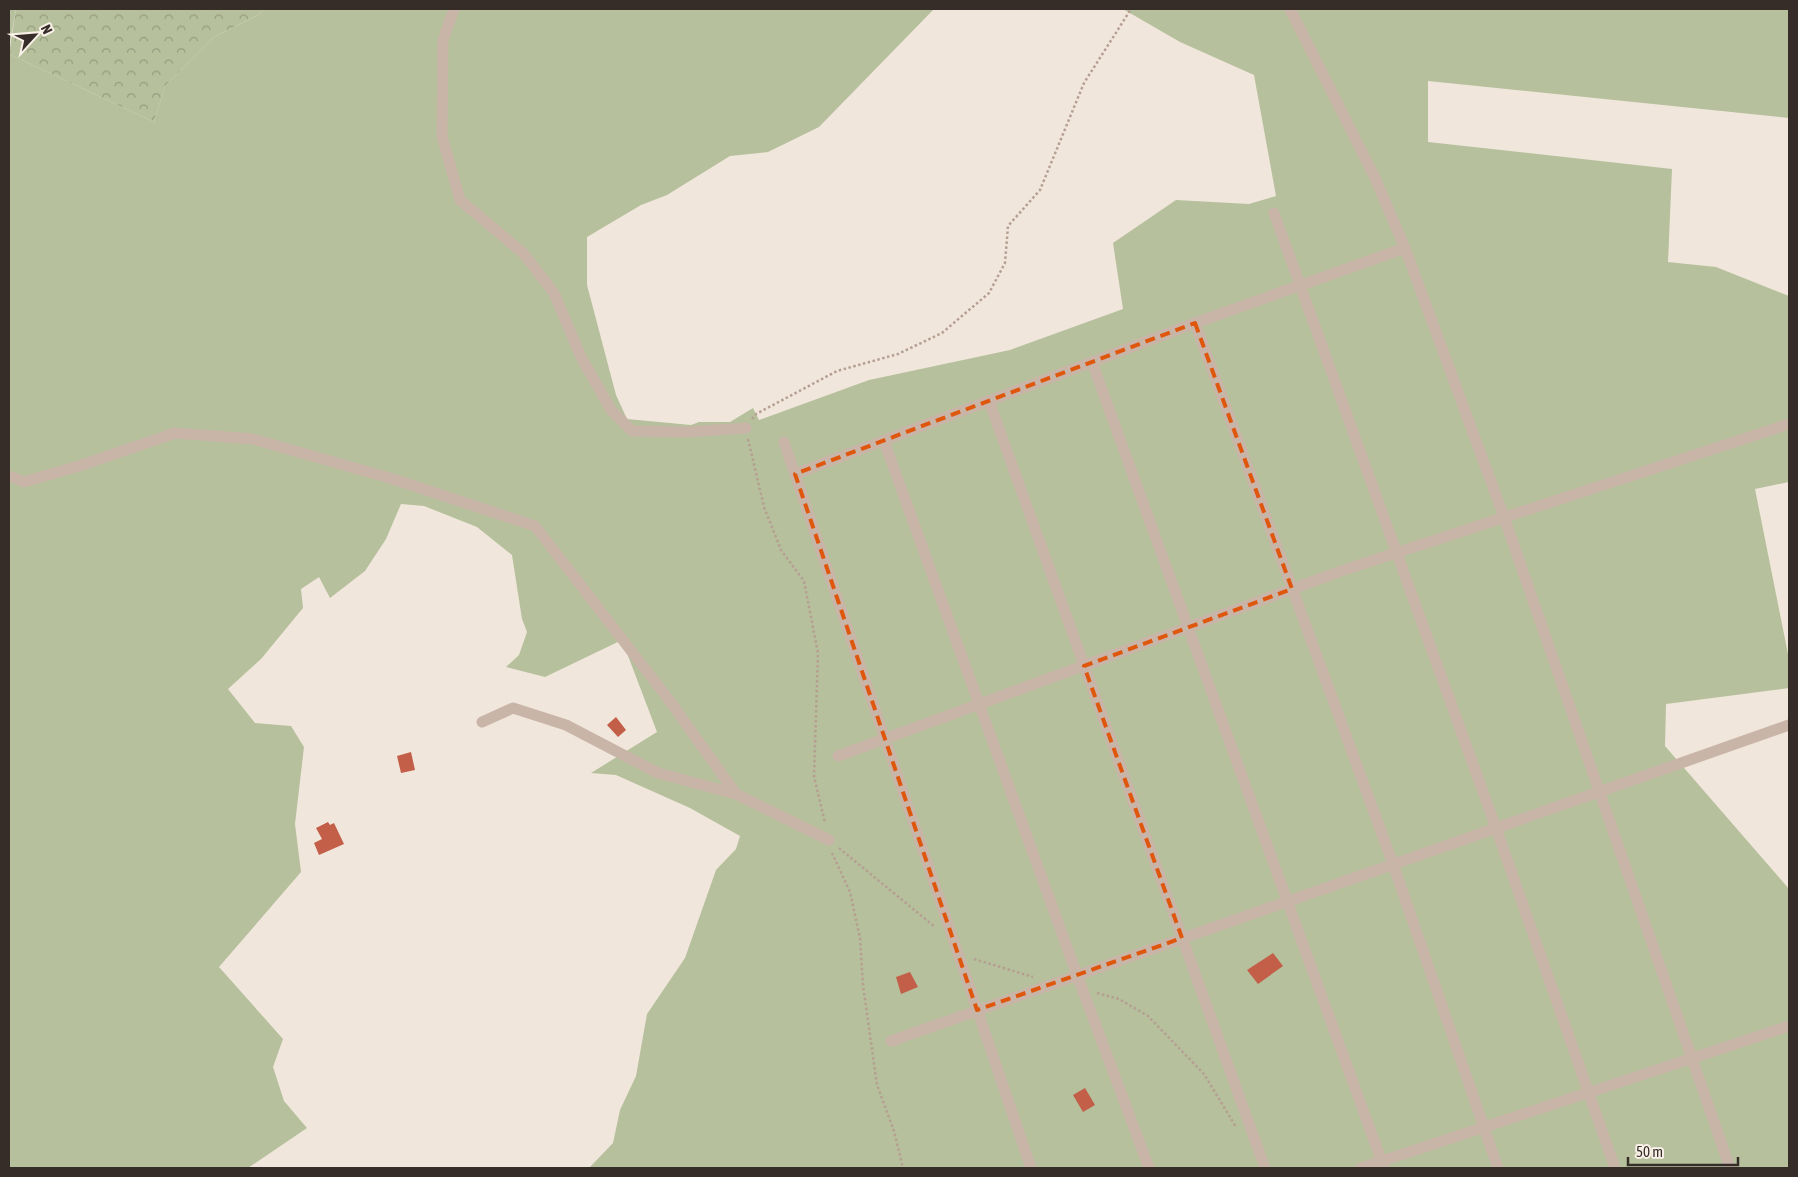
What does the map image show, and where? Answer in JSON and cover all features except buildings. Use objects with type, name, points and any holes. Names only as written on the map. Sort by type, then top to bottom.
[{"type":"street","points":[[454,9],[443,40],[442,136],[460,200],[523,253],[554,292],[589,372],[611,410],[632,431],[688,432],[746,428]]},
{"type":"street","points":[[1290,9],[1375,178],[1405,248],[1504,517],[1730,1168]]},
{"type":"street","points":[[1274,213],[1496,828],[1615,1168]]},
{"type":"street","points":[[795,474],[1195,323],[1405,248]]},
{"type":"street","points":[[1195,323],[1393,864],[1498,1168]]},
{"type":"street","points":[[1092,362],[1383,1165]]},
{"type":"street","points":[[989,401],[1265,1168]]},
{"type":"street","points":[[838,756],[1292,589],[1504,517],[1789,424]]},
{"type":"street","points":[[9,476],[24,482],[79,466],[175,433],[253,439],[393,479],[535,526],[669,700],[736,794]]},
{"type":"street","points":[[884,441],[1076,976],[1149,1168]]},
{"type":"street","points":[[784,442],[1031,1168]]},
{"type":"street","points":[[482,722],[513,708],[566,725],[658,773],[736,794],[829,840]]},
{"type":"street","points":[[891,1041],[1789,724]]},
{"type":"street","points":[[1361,1168],[1383,1165],[1484,1128],[1789,1026]]},
{"type":"path","points":[[903,1168],[894,1131],[877,1085],[863,985],[860,938],[850,892],[832,856],[814,776],[818,653],[804,580],[781,550],[764,507],[746,428],[756,414],[837,370],[898,354],[942,333],[989,293],[1005,263],[1008,226],[1040,190],[1084,83],[1130,9]]},
{"type":"highlighted area","points":[[1195,323],[1292,589],[1084,666],[1182,938],[977,1010],[795,474]]},
{"type":"green space","points":[[9,9],[16,9],[9,48]]},
{"type":"green space","points":[[16,9],[264,9],[258,15],[214,37],[165,86],[154,122],[9,54]]},
{"type":"green space","points":[[264,9],[934,9],[819,127],[768,152],[730,156],[667,195],[641,205],[587,237],[587,285],[616,395],[627,419],[691,425],[699,422],[730,422],[753,408],[759,420],[869,380],[1010,350],[1123,309],[1113,243],[1176,200],[1249,204],[1276,196],[1254,75],[1180,42],[1123,9],[1789,9],[1789,118],[1428,81],[1428,142],[1672,169],[1668,262],[1716,267],[1789,296],[1789,482],[1755,489],[1789,659],[1789,688],[1666,704],[1665,746],[1789,889],[1789,1168],[589,1168],[613,1143],[620,1110],[636,1076],[647,1014],[685,958],[716,870],[736,849],[740,836],[690,808],[616,775],[591,773],[657,732],[622,640],[545,677],[506,667],[519,655],[527,632],[522,619],[512,555],[477,527],[424,506],[401,504],[386,539],[365,571],[330,598],[319,577],[301,589],[303,608],[261,659],[228,689],[255,723],[291,726],[304,747],[295,824],[301,872],[219,967],[283,1039],[273,1067],[284,1101],[307,1128],[248,1168],[9,1168],[9,54],[154,122],[165,86],[214,37],[258,15]]}]
